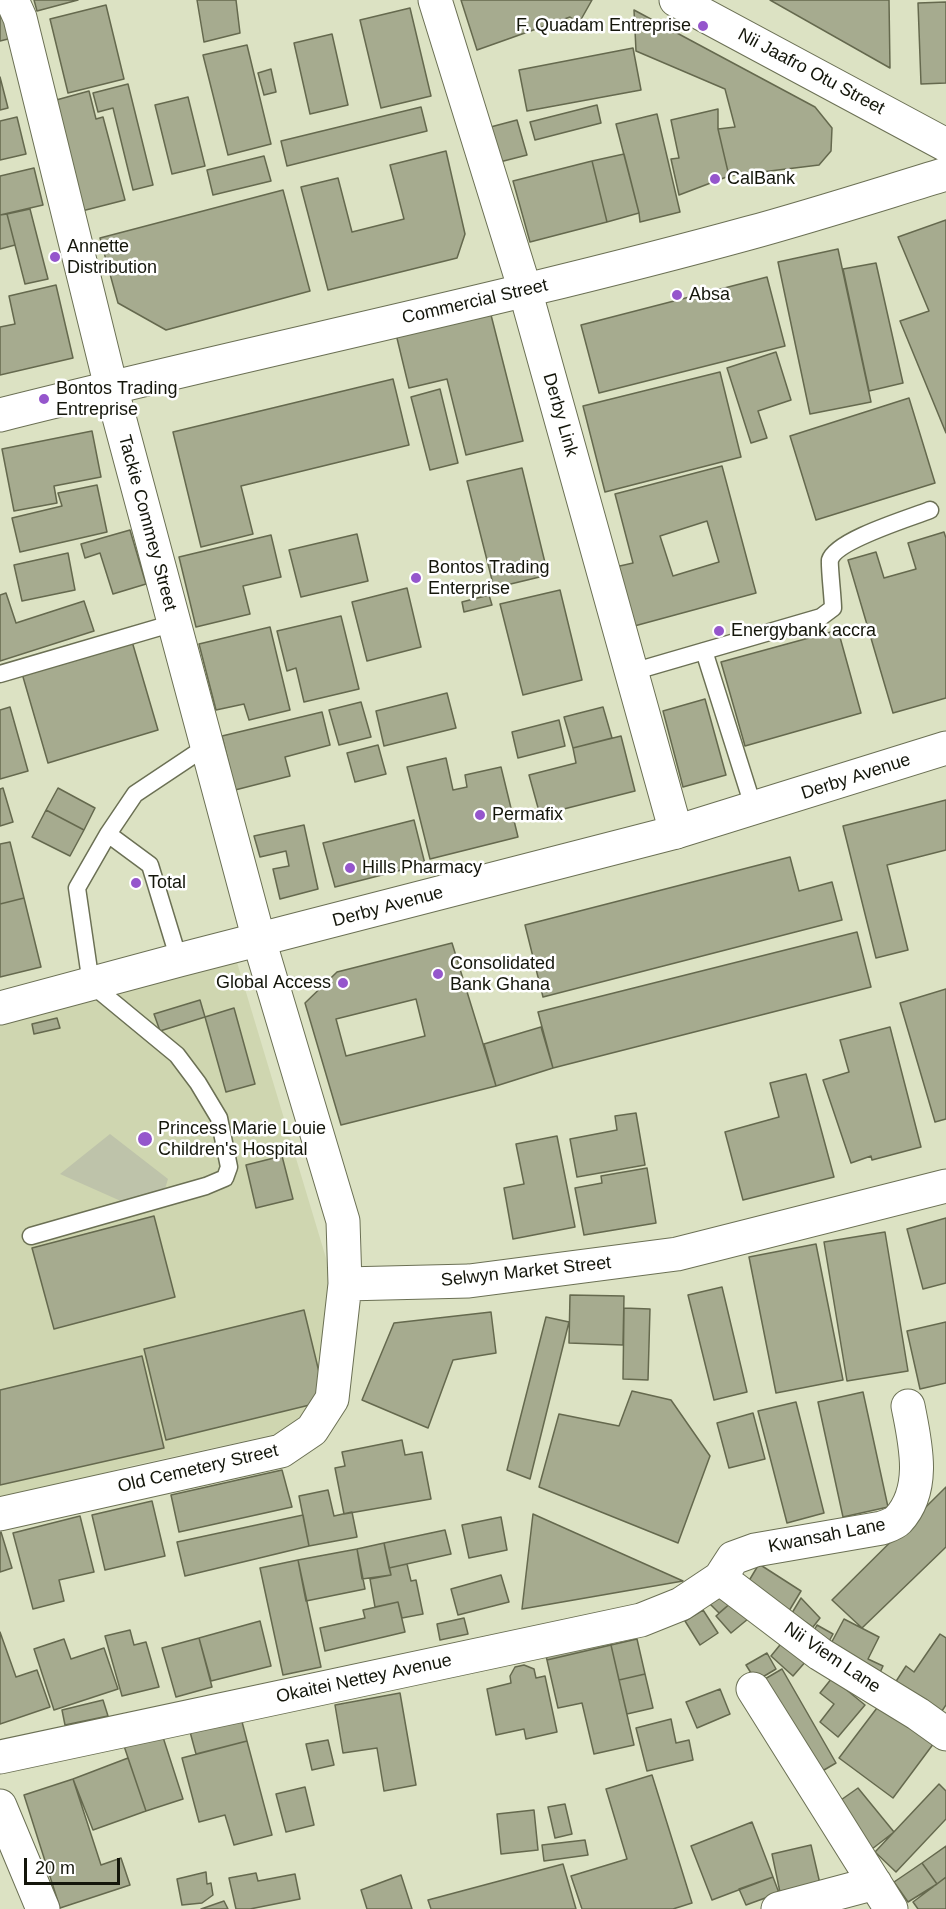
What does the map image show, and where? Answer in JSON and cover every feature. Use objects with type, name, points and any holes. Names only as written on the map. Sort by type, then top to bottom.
[{"type":"street","name":"Tackie Commey Street","points":[[12,0],[20,18],[111,387],[259,940]]},
{"type":"street","name":"Derby Link","points":[[435,0],[525,290],[676,832]]},
{"type":"street","name":"Nii Jaafro Otu Street","points":[[675,0],[946,145]]},
{"type":"street","name":"Commercial Street","points":[[0,415],[525,290],[749,233],[946,174]]},
{"type":"street","name":"Derby Avenue","points":[[0,1008],[676,832],[946,748]]},
{"type":"street","points":[[259,940],[344,1221],[345,1284]]},
{"type":"street","name":"Selwyn Market Street","points":[[345,1284],[469,1281],[677,1254],[946,1186]]},
{"type":"street","name":"Old Cemetery Street","points":[[0,1514],[281,1451],[312,1430],[332,1399],[345,1284]]},
{"type":"street","name":"Kwansah Lane","points":[[720,1578],[734,1558],[755,1550],[882,1528],[897,1521],[907,1507],[915,1485],[917,1452],[909,1406]]},
{"type":"street","name":"Nii Viem Lane","points":[[720,1578],[820,1653],[946,1734]]},
{"type":"street","name":"Okaitei Nettey Avenue","points":[[0,1757],[641,1620],[681,1605],[720,1578]]},
{"type":"street","points":[[753,1689],[883,1896],[778,1909]]},
{"type":"street","points":[[0,1806],[43,1909]]},
{"type":"lane","points":[[632,672],[821,617],[833,608],[830,561],[838,550],[856,538],[930,510]]},
{"type":"lane","points":[[0,674],[174,623]]},
{"type":"lane","points":[[704,651],[753,809]]},
{"type":"lane","points":[[31,1236],[206,1186],[225,1178],[229,1167],[219,1118],[184,1064],[177,1055],[91,984],[77,888],[108,834],[135,794],[207,746]]},
{"type":"lane","points":[[108,834],[150,865],[179,960]]},
{"type":"shaded area","name":"Princess Marie Louie Children's Hospital","points":[[233,949],[329,1268],[340,1387],[290,1431],[126,1467],[0,1502],[0,1010]]},
{"type":"shaded area","points":[[110,1134],[168,1179],[162,1198],[132,1206],[60,1174]]},
{"type":"building","points":[[34,0],[78,0],[37,11]]},
{"type":"building","points":[[197,0],[236,0],[240,33],[204,42]]},
{"type":"building","points":[[461,0],[592,0],[579,23],[570,17],[477,50]]},
{"type":"building","points":[[770,0],[889,0],[890,68]]},
{"type":"building","points":[[946,2],[946,83],[921,84],[918,3]]},
{"type":"building","points":[[106,5],[124,79],[68,93],[50,19]]},
{"type":"building","points":[[0,6],[12,38],[0,41]]},
{"type":"building","points":[[410,8],[431,96],[381,108],[360,20]]},
{"type":"building","points":[[634,10],[815,107],[832,128],[831,151],[819,165],[729,176],[718,129],[735,127],[725,89],[636,51]]},
{"type":"building","points":[[332,34],[348,105],[310,114],[294,43]]},
{"type":"building","points":[[247,45],[271,144],[228,155],[203,55]]},
{"type":"building","points":[[633,48],[641,90],[527,111],[519,70]]},
{"type":"building","points":[[271,69],[276,92],[264,95],[258,73]]},
{"type":"building","points":[[0,77],[8,108],[0,110]]},
{"type":"building","points":[[128,84],[153,185],[133,190],[113,108],[98,112],[93,93]]},
{"type":"building","points":[[89,91],[96,119],[103,117],[125,200],[78,212],[49,102]]},
{"type":"building","points":[[188,97],[205,166],[172,174],[155,105]]},
{"type":"building","points":[[597,105],[601,123],[535,140],[530,122]]},
{"type":"building","points":[[421,107],[427,131],[287,166],[281,141]]},
{"type":"building","points":[[718,109],[718,129],[729,176],[679,195],[671,159],[679,158],[671,120]]},
{"type":"building","points":[[657,114],[680,212],[640,222],[616,124]]},
{"type":"building","points":[[17,117],[26,154],[0,160],[0,121]]},
{"type":"building","points":[[517,120],[527,155],[492,164],[483,129]]},
{"type":"building","points":[[446,151],[465,234],[457,258],[328,290],[301,187],[338,178],[352,232],[404,219],[390,165]]},
{"type":"building","points":[[624,154],[639,213],[607,222],[592,161]]},
{"type":"building","points":[[264,156],[271,181],[213,195],[207,170]]},
{"type":"building","points":[[592,161],[607,222],[530,242],[513,181]]},
{"type":"building","points":[[34,168],[43,205],[0,215],[0,176]]},
{"type":"building","points":[[283,190],[310,291],[166,330],[118,303],[100,238]]},
{"type":"building","points":[[30,209],[48,279],[25,284],[7,214]]},
{"type":"building","points":[[7,214],[15,245],[0,249],[0,215]]},
{"type":"building","points":[[946,220],[946,433],[900,321],[929,311],[898,237]]},
{"type":"building","points":[[838,249],[871,402],[810,414],[778,262]]},
{"type":"building","points":[[876,263],[903,383],[869,391],[843,269]]},
{"type":"building","points":[[767,277],[785,346],[599,393],[581,325]]},
{"type":"building","points":[[56,285],[73,358],[0,375],[0,327],[15,324],[9,296]]},
{"type":"building","points":[[490,311],[523,441],[466,455],[447,379],[409,388],[396,334]]},
{"type":"building","points":[[776,352],[791,400],[758,411],[767,438],[751,443],[727,368]]},
{"type":"building","points":[[720,372],[741,457],[605,492],[583,406]]},
{"type":"building","points":[[393,379],[409,445],[241,486],[253,534],[201,547],[173,432]]},
{"type":"building","points":[[440,389],[458,463],[430,470],[411,397]]},
{"type":"building","points":[[909,398],[935,483],[816,520],[790,436]]},
{"type":"building","points":[[92,431],[101,477],[54,486],[57,503],[14,511],[2,449]]},
{"type":"building","points":[[722,466],[756,593],[627,628],[611,568],[633,563],[615,494]],"holes":[[[707,521],[719,562],[673,576],[660,536]]]},
{"type":"building","points":[[522,468],[548,575],[494,588],[467,481]]},
{"type":"building","points":[[97,485],[107,532],[20,552],[12,518],[62,506],[58,493]]},
{"type":"building","points":[[130,530],[146,584],[113,594],[100,553],[85,558],[81,544]]},
{"type":"building","points":[[944,532],[946,538],[946,698],[893,713],[848,560],[876,552],[884,578],[916,569],[908,543]]},
{"type":"building","points":[[357,534],[368,581],[301,597],[289,550]]},
{"type":"building","points":[[271,535],[281,577],[243,586],[250,614],[196,627],[179,557]]},
{"type":"building","points":[[68,553],[75,590],[22,601],[14,565]]},
{"type":"building","points":[[407,588],[421,647],[367,661],[352,602]]},
{"type":"building","points":[[560,590],[582,680],[523,695],[500,604]]},
{"type":"building","points":[[6,593],[16,623],[84,601],[94,631],[0,661],[0,595]]},
{"type":"building","points":[[489,595],[492,605],[464,612],[462,602]]},
{"type":"building","points":[[341,616],[359,689],[304,702],[296,668],[287,671],[277,631]]},
{"type":"building","points":[[270,627],[290,710],[249,720],[244,704],[216,710],[199,644]]},
{"type":"building","points":[[838,630],[861,713],[745,746],[721,662]]},
{"type":"building","points":[[131,638],[158,730],[48,763],[21,670]]},
{"type":"building","points":[[447,693],[456,728],[384,746],[376,711]]},
{"type":"building","points":[[705,699],[726,775],[683,787],[663,711]]},
{"type":"building","points":[[361,702],[371,737],[339,745],[329,710]]},
{"type":"building","points":[[10,707],[28,771],[0,779],[0,710]]},
{"type":"building","points":[[603,707],[612,738],[573,748],[564,717]]},
{"type":"building","points":[[322,712],[330,745],[285,757],[290,776],[235,790],[222,736]]},
{"type":"building","points":[[559,720],[565,746],[518,758],[512,732]]},
{"type":"building","points":[[621,736],[635,791],[540,815],[529,775],[576,763],[573,748]]},
{"type":"building","points":[[378,745],[386,774],[355,782],[347,753]]},
{"type":"building","points":[[446,758],[453,790],[467,787],[465,775],[501,767],[518,837],[430,859],[407,767]]},
{"type":"building","points":[[3,788],[13,822],[0,826],[0,789]]},
{"type":"building","points":[[58,788],[95,808],[84,830],[46,810]]},
{"type":"building","points":[[946,800],[946,850],[887,865],[908,950],[876,958],[843,826]]},
{"type":"building","points":[[46,810],[84,830],[70,856],[32,837]]},
{"type":"building","points":[[414,820],[425,864],[335,887],[323,843]]},
{"type":"building","points":[[304,825],[318,889],[280,899],[273,869],[289,866],[286,851],[260,857],[254,836]]},
{"type":"building","points":[[10,842],[24,898],[0,904],[0,844]]},
{"type":"building","points":[[790,857],[799,891],[832,882],[842,920],[543,997],[525,925]]},
{"type":"building","points":[[24,898],[41,967],[0,977],[0,904]]},
{"type":"building","points":[[857,932],[871,987],[553,1068],[538,1012]]},
{"type":"building","points":[[452,943],[496,1086],[341,1125],[305,1003],[337,972]],"holes":[[[416,999],[425,1036],[346,1056],[336,1019]]]},
{"type":"building","points":[[946,989],[946,1119],[935,1122],[900,1003]]},
{"type":"building","points":[[200,1000],[205,1017],[160,1031],[154,1014]]},
{"type":"building","points":[[234,1008],[255,1084],[226,1092],[205,1017]]},
{"type":"building","points":[[57,1018],[60,1028],[34,1034],[32,1024]]},
{"type":"building","points":[[541,1027],[553,1068],[496,1086],[484,1044]]},
{"type":"building","points":[[890,1027],[921,1147],[872,1160],[871,1156],[851,1163],[823,1080],[849,1072],[840,1040]]},
{"type":"building","points":[[806,1074],[834,1177],[743,1200],[725,1132],[779,1117],[770,1083]]},
{"type":"building","points":[[636,1113],[645,1165],[577,1177],[570,1139],[617,1130],[615,1116]]},
{"type":"building","points":[[557,1136],[575,1227],[513,1239],[504,1188],[524,1184],[516,1144]]},
{"type":"building","points":[[282,1156],[293,1199],[256,1208],[246,1165]]},
{"type":"building","points":[[647,1168],[656,1223],[584,1235],[575,1188],[602,1183],[601,1176]]},
{"type":"building","points":[[154,1216],[175,1297],[54,1329],[32,1248]]},
{"type":"building","points":[[946,1218],[946,1283],[923,1289],[907,1229]]},
{"type":"building","points":[[885,1232],[908,1371],[847,1381],[824,1242]]},
{"type":"building","points":[[816,1244],[843,1380],[776,1393],[749,1257]]},
{"type":"building","points":[[722,1287],[747,1392],[714,1400],[688,1295]]},
{"type":"building","points":[[570,1295],[624,1296],[623,1345],[569,1343]]},
{"type":"building","points":[[624,1308],[650,1309],[648,1380],[623,1379]]},
{"type":"building","points":[[304,1310],[326,1401],[166,1440],[144,1349]]},
{"type":"building","points":[[491,1312],[496,1353],[453,1360],[428,1428],[362,1400],[394,1323]]},
{"type":"building","points":[[546,1317],[569,1322],[530,1479],[507,1470]]},
{"type":"building","points":[[946,1322],[946,1383],[920,1389],[907,1331]]},
{"type":"building","points":[[142,1356],[164,1448],[0,1485],[0,1390]]},
{"type":"building","points":[[632,1391],[671,1400],[710,1456],[678,1543],[539,1487],[559,1414],[619,1426]]},
{"type":"building","points":[[863,1392],[888,1507],[843,1517],[818,1402]]},
{"type":"building","points":[[796,1402],[824,1513],[787,1523],[758,1411]]},
{"type":"building","points":[[753,1413],[765,1459],[729,1468],[717,1423]]},
{"type":"building","points":[[402,1440],[405,1455],[422,1452],[431,1499],[344,1514],[335,1468],[345,1466],[342,1452]]},
{"type":"building","points":[[282,1470],[292,1507],[179,1532],[171,1495]]},
{"type":"building","points":[[946,1487],[946,1547],[862,1628],[832,1600]]},
{"type":"building","points":[[328,1490],[334,1516],[352,1512],[357,1537],[309,1546],[299,1496]]},
{"type":"building","points":[[152,1501],[165,1556],[105,1570],[92,1515]]},
{"type":"building","points":[[533,1514],[683,1581],[522,1609]]},
{"type":"building","points":[[303,1515],[309,1546],[185,1576],[177,1542]]},
{"type":"building","points":[[80,1516],[94,1572],[59,1580],[64,1601],[33,1609],[13,1533]]},
{"type":"building","points":[[501,1517],[507,1550],[469,1558],[462,1525]]},
{"type":"building","points":[[445,1530],[451,1554],[389,1568],[384,1543]]},
{"type":"building","points":[[0,1533],[12,1568],[0,1572]]},
{"type":"building","points":[[384,1543],[391,1575],[362,1579],[357,1549]]},
{"type":"building","points":[[357,1549],[365,1589],[306,1601],[298,1560]]},
{"type":"building","points":[[298,1560],[321,1667],[283,1675],[260,1568]]},
{"type":"building","points":[[407,1564],[411,1581],[416,1580],[423,1614],[402,1618],[398,1602],[375,1607],[370,1579],[391,1575],[389,1568]]},
{"type":"building","points":[[759,1564],[801,1591],[786,1616],[744,1589]]},
{"type":"building","points":[[501,1575],[509,1602],[458,1615],[451,1589]]},
{"type":"building","points":[[723,1592],[732,1602],[719,1613],[710,1604]]},
{"type":"building","points":[[801,1598],[820,1618],[813,1627],[792,1613]]},
{"type":"building","points":[[398,1602],[405,1632],[325,1651],[320,1628],[365,1618],[363,1610]]},
{"type":"building","points":[[732,1602],[754,1614],[731,1633],[716,1616]]},
{"type":"building","points":[[703,1610],[718,1633],[700,1645],[685,1621]]},
{"type":"building","points":[[464,1618],[468,1634],[440,1640],[437,1624]]},
{"type":"building","points":[[844,1619],[879,1637],[868,1659],[883,1666],[878,1677],[827,1651]]},
{"type":"building","points":[[260,1621],[271,1666],[211,1681],[199,1638]]},
{"type":"building","points":[[817,1625],[833,1634],[827,1645],[811,1636]]},
{"type":"building","points":[[130,1630],[134,1645],[146,1642],[159,1687],[122,1696],[105,1636]]},
{"type":"building","points":[[0,1632],[16,1677],[37,1670],[50,1707],[0,1724]]},
{"type":"building","points":[[608,1634],[611,1645],[547,1660],[544,1649]]},
{"type":"building","points":[[940,1634],[946,1638],[946,1705],[938,1717],[893,1686],[906,1666],[914,1672]]},
{"type":"building","points":[[199,1638],[212,1687],[176,1697],[162,1648]]},
{"type":"building","points":[[64,1639],[71,1659],[104,1648],[118,1689],[54,1710],[34,1649]]},
{"type":"building","points":[[637,1639],[645,1674],[619,1680],[611,1645]]},
{"type":"building","points":[[784,1640],[807,1660],[793,1676],[771,1656]]},
{"type":"building","points":[[611,1645],[634,1745],[594,1754],[582,1703],[558,1708],[547,1660]]},
{"type":"building","points":[[767,1653],[776,1669],[756,1681],[746,1665]]},
{"type":"building","points":[[524,1665],[534,1669],[536,1678],[545,1676],[557,1732],[526,1739],[524,1729],[496,1735],[487,1689],[511,1683],[510,1676],[515,1667]]},
{"type":"building","points":[[782,1669],[836,1763],[812,1777],[758,1683]]},
{"type":"building","points":[[645,1674],[653,1708],[627,1714],[619,1680]]},
{"type":"building","points":[[832,1678],[865,1705],[838,1737],[820,1722],[834,1704],[820,1693]]},
{"type":"building","points":[[720,1689],[730,1714],[697,1728],[686,1702]]},
{"type":"building","points":[[400,1693],[416,1785],[384,1791],[377,1748],[343,1753],[335,1705]]},
{"type":"building","points":[[103,1700],[108,1716],[65,1725],[62,1710]]},
{"type":"building","points":[[880,1704],[934,1743],[893,1798],[839,1758]]},
{"type":"building","points":[[240,1714],[247,1741],[196,1754],[189,1728]]},
{"type":"building","points":[[671,1719],[676,1743],[689,1740],[693,1760],[647,1771],[636,1728]]},
{"type":"building","points":[[161,1731],[183,1799],[146,1811],[123,1743]]},
{"type":"building","points":[[328,1740],[334,1765],[312,1770],[306,1744]]},
{"type":"building","points":[[247,1741],[272,1835],[234,1845],[225,1815],[199,1822],[182,1758]]},
{"type":"building","points":[[128,1758],[146,1811],[93,1830],[73,1779]]},
{"type":"building","points":[[652,1775],[692,1903],[673,1909],[582,1909],[571,1876],[627,1859],[606,1789]]},
{"type":"building","points":[[73,1779],[101,1865],[121,1858],[130,1885],[60,1908],[24,1795]]},
{"type":"building","points":[[939,1784],[946,1791],[946,1819],[896,1872],[875,1852]]},
{"type":"building","points":[[305,1787],[314,1825],[286,1832],[276,1794]]},
{"type":"building","points":[[858,1788],[894,1832],[872,1849],[838,1802]]},
{"type":"building","points":[[565,1804],[572,1834],[555,1838],[548,1807]]},
{"type":"building","points":[[534,1810],[538,1850],[501,1854],[497,1814]]},
{"type":"building","points":[[752,1822],[773,1877],[712,1900],[691,1846]]},
{"type":"building","points":[[585,1840],[588,1855],[544,1861],[542,1845]]},
{"type":"building","points":[[811,1845],[821,1888],[781,1897],[772,1854]]},
{"type":"building","points":[[946,1846],[946,1877],[937,1884],[922,1863]]},
{"type":"building","points":[[922,1863],[937,1884],[908,1902],[894,1882]]},
{"type":"building","points":[[563,1864],[576,1909],[431,1909],[428,1900]]},
{"type":"building","points":[[206,1872],[207,1884],[211,1883],[213,1895],[202,1903],[182,1905],[177,1879]]},
{"type":"building","points":[[256,1873],[258,1881],[295,1874],[300,1899],[250,1909],[236,1909],[229,1878]]},
{"type":"building","points":[[401,1875],[412,1909],[367,1909],[361,1890]]},
{"type":"building","points":[[773,1877],[779,1893],[746,1905],[739,1889]]},
{"type":"building","points":[[946,1877],[946,1909],[918,1909],[913,1902]]},
{"type":"building","points":[[224,1901],[228,1909],[201,1909]]},
{"type":"place","name":"F. Quadam Entreprise","points":[[703,26]]},
{"type":"place","name":"CalBank","points":[[715,179]]},
{"type":"place","name":"Annette Distribution","points":[[55,257]]},
{"type":"place","name":"Absa","points":[[677,295]]},
{"type":"place","name":"Bontos Trading Entreprise","points":[[44,399]]},
{"type":"place","name":"Bontos Trading Enterprise","points":[[416,578]]},
{"type":"place","name":"Energybank accra","points":[[719,631]]},
{"type":"place","name":"Permafix","points":[[480,815]]},
{"type":"place","name":"Hills Pharmacy","points":[[350,868]]},
{"type":"place","name":"Total","points":[[136,883]]},
{"type":"place","name":"Consolidated Bank Ghana","points":[[438,974]]},
{"type":"place","name":"Global Access","points":[[343,983]]},
{"type":"place","name":"Princess Marie Louie Children's Hospital","points":[[145,1139]]}]
